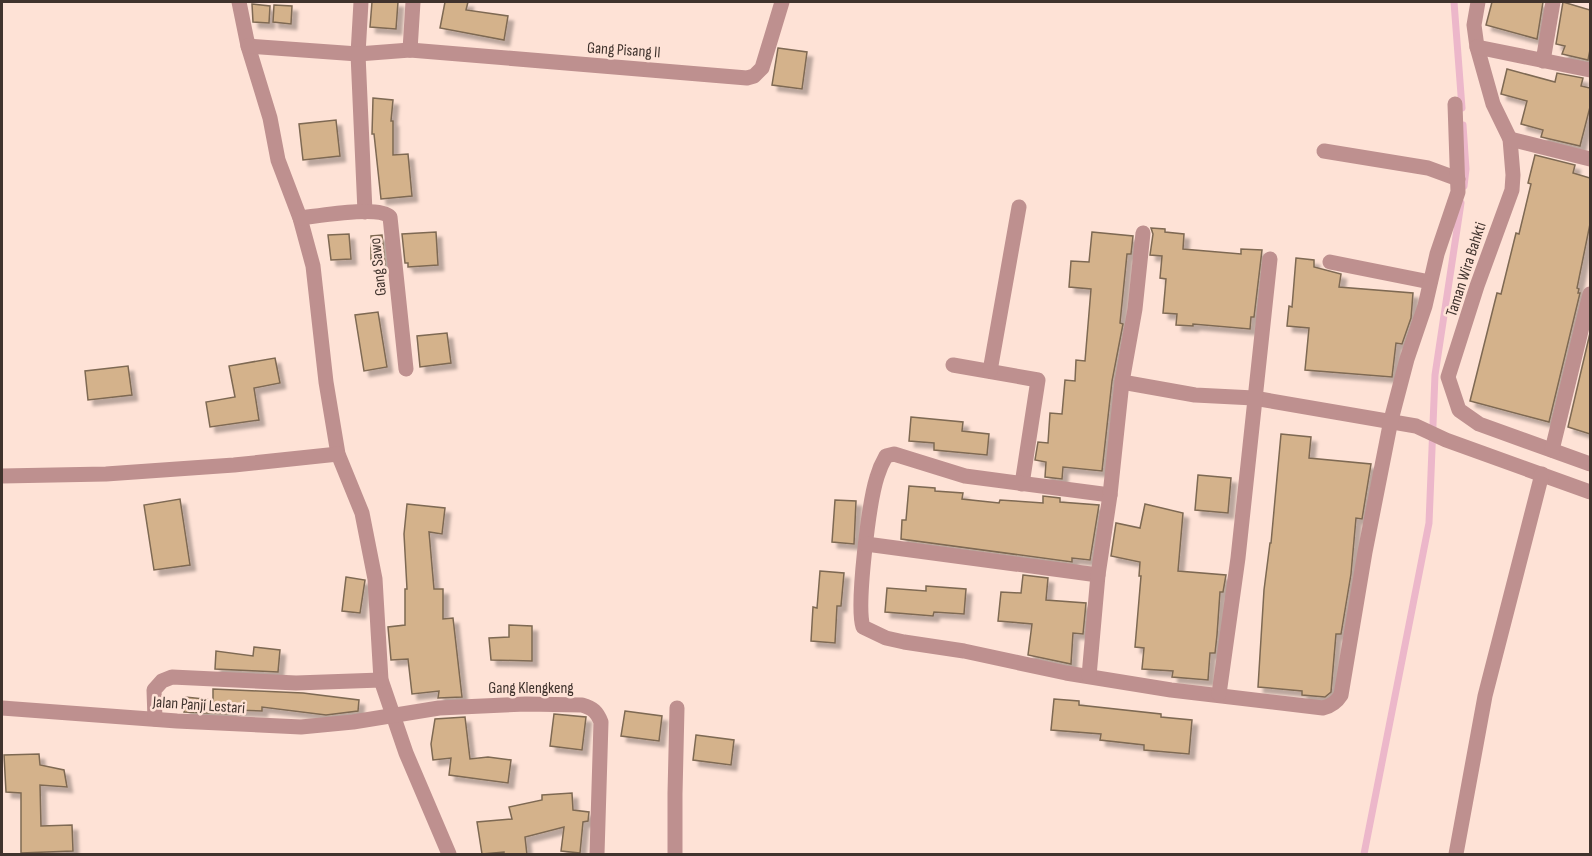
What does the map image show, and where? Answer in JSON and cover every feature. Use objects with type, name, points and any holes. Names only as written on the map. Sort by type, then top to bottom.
[{"type":"street","points":[[239,2],[248,46],[270,118],[278,160],[300,218],[313,266],[338,454],[362,513],[375,579],[381,680],[406,753],[449,855]]},
{"type":"street","points":[[361,2],[358,54],[365,212]]},
{"type":"street","points":[[410,50],[413,2]]},
{"type":"street","name":"Gang Pisang II","points":[[248,46],[358,54],[410,50],[747,78],[754,76],[762,68],[782,2]]},
{"type":"street","name":"Taman Wira Bahkti","points":[[1478,2],[1474,25],[1493,104],[1510,138],[1512,190],[1448,377],[1459,410],[1467,417],[1479,424],[1590,464]]},
{"type":"street","points":[[1543,60],[1552,2]]},
{"type":"street","points":[[1478,47],[1590,70]]},
{"type":"street","points":[[1110,495],[965,476],[894,454],[886,456],[876,479],[866,544],[861,619],[863,627],[903,642],[964,651],[1020,664],[1171,690],[1323,708],[1338,700],[1341,695],[1365,552],[1391,420],[1407,359],[1425,306],[1437,254],[1458,192],[1455,104]]},
{"type":"street","points":[[1510,138],[1590,159]]},
{"type":"street","points":[[1324,151],[1428,168],[1458,178]]},
{"type":"street","points":[[990,371],[1019,207]]},
{"type":"street","name":"Gang Sawo","points":[[300,218],[365,212],[385,213],[390,217],[406,369]]},
{"type":"street","points":[[1089,676],[1098,575],[1110,495],[1122,382],[1135,309],[1143,232]]},
{"type":"street","points":[[1219,694],[1238,558],[1270,259]]},
{"type":"street","points":[[1330,262],[1430,282]]},
{"type":"street","points":[[1552,450],[1590,294]]},
{"type":"street","points":[[953,365],[1038,380],[1022,484]]},
{"type":"street","points":[[1122,382],[1195,395],[1254,398],[1391,420],[1416,426],[1446,440],[1590,492]]},
{"type":"street","points":[[2,476],[106,474],[234,465],[338,454]]},
{"type":"street","points":[[1456,855],[1485,696],[1542,474]]},
{"type":"street","points":[[866,544],[1098,575]]},
{"type":"street","points":[[155,720],[154,690],[162,681],[172,677],[296,683],[381,680]]},
{"type":"street","name":"Gang Klengkeng","points":[[393,714],[482,705],[582,705],[591,707],[598,714],[601,722],[597,855]]},
{"type":"street","name":"Jalan Panji Lestari","points":[[2,708],[155,720],[301,727],[352,722],[393,714]]},
{"type":"street","points":[[675,855],[677,708]]},
{"type":"building","points":[[372,2],[398,2],[396,29],[370,27]]},
{"type":"building","points":[[445,2],[468,2],[466,10],[508,16],[504,40],[440,28]]},
{"type":"building","points":[[1492,2],[1543,2],[1537,39],[1486,25]]},
{"type":"building","points":[[1563,2],[1590,10],[1588,60],[1562,54],[1565,46],[1556,44]]},
{"type":"building","points":[[252,4],[270,6],[269,23],[253,22]]},
{"type":"building","points":[[274,5],[292,6],[291,24],[273,22]]},
{"type":"building","points":[[778,48],[807,52],[802,89],[772,85]]},
{"type":"building","points":[[1507,69],[1555,82],[1557,73],[1583,78],[1581,86],[1590,88],[1590,107],[1580,146],[1541,137],[1543,130],[1521,124],[1527,101],[1501,94]]},
{"type":"building","points":[[373,98],[393,100],[391,121],[393,121],[393,155],[408,154],[412,196],[381,199],[374,134],[372,134]]},
{"type":"building","points":[[336,120],[340,156],[303,160],[299,124]]},
{"type":"building","points":[[1535,155],[1575,165],[1573,173],[1590,178],[1590,224],[1577,288],[1580,293],[1549,422],[1470,401],[1497,293],[1501,294],[1516,233],[1519,234],[1531,184],[1528,183]]},
{"type":"building","points":[[1151,228],[1184,234],[1183,249],[1241,254],[1241,249],[1262,250],[1254,317],[1251,317],[1250,329],[1193,324],[1193,326],[1176,325],[1177,314],[1163,313],[1166,279],[1160,278],[1162,256],[1150,255],[1153,234]]},
{"type":"building","points":[[436,232],[438,265],[408,267],[408,263],[405,263],[402,234]]},
{"type":"building","points":[[1092,232],[1133,236],[1131,254],[1127,254],[1120,323],[1123,324],[1112,381],[1102,471],[1063,467],[1062,479],[1045,477],[1046,462],[1035,460],[1038,442],[1048,443],[1050,413],[1062,414],[1065,380],[1075,381],[1076,360],[1085,361],[1091,289],[1069,287],[1071,261],[1089,262]]},
{"type":"building","points":[[349,234],[351,259],[331,260],[328,235]]},
{"type":"building","points":[[382,235],[385,264],[371,265],[371,236]]},
{"type":"building","points":[[1296,258],[1314,260],[1314,267],[1341,274],[1339,287],[1413,293],[1411,318],[1402,344],[1396,343],[1392,377],[1305,370],[1309,328],[1287,326],[1289,306],[1292,307]]},
{"type":"building","points":[[378,312],[387,367],[364,371],[355,315]]},
{"type":"building","points":[[447,333],[451,363],[420,367],[417,336]]},
{"type":"building","points":[[1590,333],[1590,434],[1568,427]]},
{"type":"building","points":[[275,358],[280,383],[254,388],[259,420],[210,427],[206,402],[235,397],[229,366]]},
{"type":"building","points":[[128,366],[132,395],[88,400],[85,371]]},
{"type":"building","points":[[911,417],[963,422],[962,431],[989,434],[987,455],[934,450],[934,443],[909,441]]},
{"type":"building","points":[[1281,434],[1311,437],[1309,458],[1371,464],[1362,519],[1356,518],[1351,574],[1341,634],[1336,634],[1331,692],[1325,697],[1302,695],[1302,691],[1258,687],[1264,590],[1271,543]]},
{"type":"building","points":[[1198,475],[1231,478],[1228,513],[1195,510]]},
{"type":"building","points":[[909,486],[963,493],[962,499],[999,503],[1000,500],[1043,503],[1043,496],[1060,498],[1060,502],[1099,505],[1090,560],[1072,558],[1072,562],[901,539],[902,520],[906,520]]},
{"type":"building","points":[[180,499],[190,565],[154,570],[144,505]]},
{"type":"building","points":[[835,500],[856,501],[854,544],[832,542]]},
{"type":"building","points":[[407,504],[445,508],[442,534],[429,532],[434,589],[443,589],[443,619],[453,618],[462,697],[438,698],[439,691],[412,694],[408,659],[391,660],[388,627],[405,625],[405,589],[407,589],[404,534]]},
{"type":"building","points":[[1145,504],[1183,513],[1178,571],[1226,575],[1223,592],[1220,592],[1215,653],[1210,653],[1208,680],[1172,677],[1173,671],[1142,669],[1144,648],[1135,647],[1141,576],[1139,576],[1140,562],[1111,556],[1116,523],[1140,528]]},
{"type":"building","points":[[820,571],[844,573],[841,606],[837,606],[835,643],[811,641],[813,607],[817,608]]},
{"type":"building","points":[[1023,575],[1048,578],[1046,600],[1086,603],[1083,634],[1073,633],[1071,664],[1028,655],[1032,624],[998,621],[1001,592],[1021,593]]},
{"type":"building","points":[[346,577],[365,580],[360,613],[342,611]]},
{"type":"building","points":[[926,586],[966,589],[964,614],[934,612],[933,616],[885,612],[887,588],[926,591]]},
{"type":"building","points":[[509,625],[532,626],[532,661],[491,660],[489,638],[509,637]]},
{"type":"building","points":[[254,647],[280,650],[278,672],[215,669],[216,651],[253,656]]},
{"type":"building","points":[[213,689],[303,693],[359,700],[358,711],[326,715],[262,707],[262,711],[233,710],[233,714],[184,712],[186,697],[213,700]]},
{"type":"building","points":[[1054,699],[1079,701],[1079,705],[1161,714],[1161,717],[1192,720],[1189,754],[1144,750],[1144,745],[1100,740],[1101,734],[1051,730]]},
{"type":"building","points":[[625,711],[662,716],[659,741],[621,736]]},
{"type":"building","points":[[554,714],[586,717],[582,750],[550,746]]},
{"type":"building","points":[[465,717],[470,759],[488,757],[511,760],[508,783],[449,775],[451,758],[433,760],[431,744],[435,719]]},
{"type":"building","points":[[696,735],[734,740],[731,765],[693,760]]},
{"type":"building","points":[[39,754],[40,765],[64,770],[67,787],[40,785],[41,826],[72,825],[73,851],[21,853],[21,793],[6,792],[4,755]]},
{"type":"building","points":[[572,793],[573,810],[589,812],[588,821],[583,822],[580,853],[561,851],[564,827],[525,837],[527,855],[504,855],[504,852],[482,854],[477,822],[512,819],[509,807],[542,800],[542,795]]},
{"type":"waterway","points":[[1454,2],[1462,108]]},
{"type":"waterway","points":[[1463,125],[1466,169],[1464,186]]},
{"type":"waterway","points":[[1364,854],[1429,523],[1435,375],[1461,203]]}]
